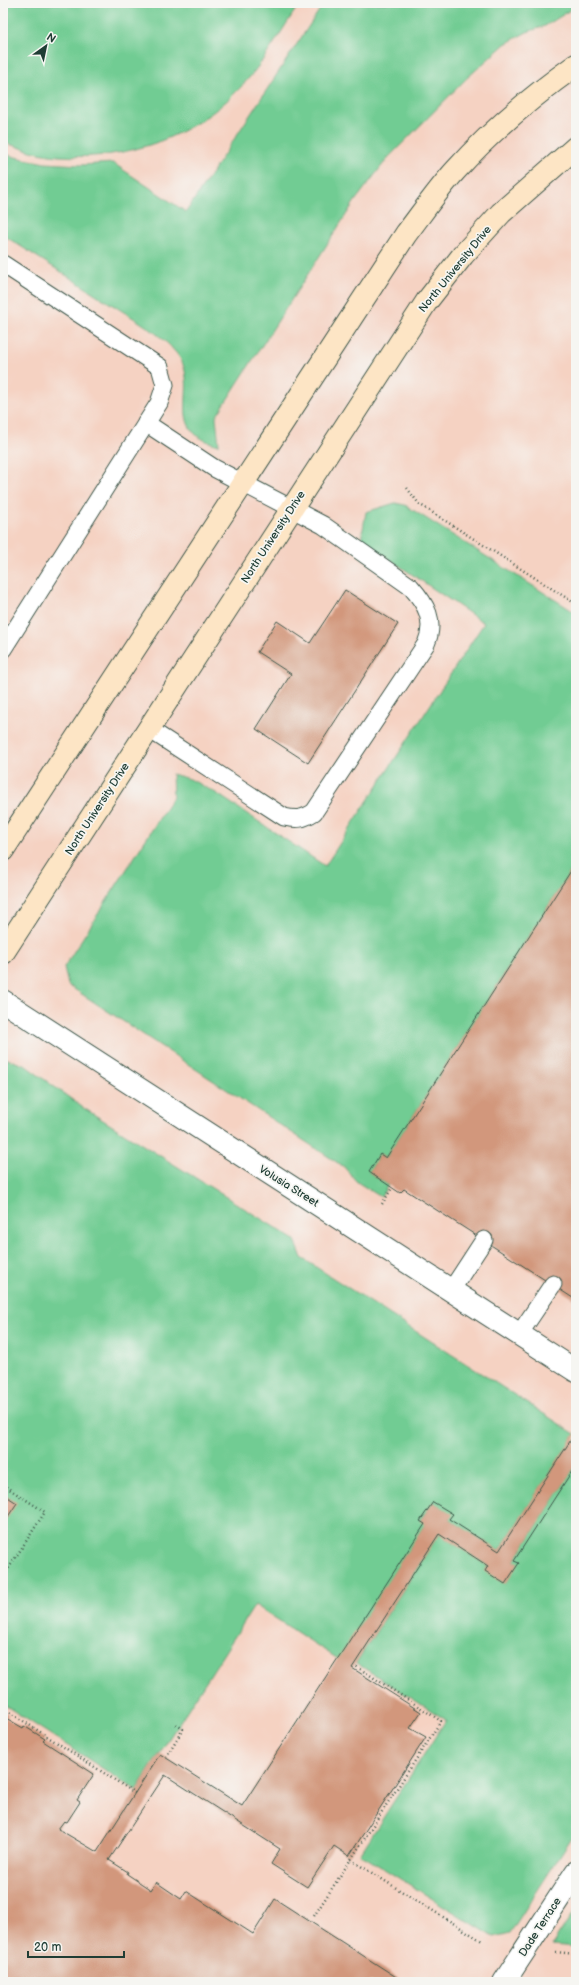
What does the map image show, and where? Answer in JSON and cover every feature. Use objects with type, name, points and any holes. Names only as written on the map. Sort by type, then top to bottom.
[{"type":"street","points":[[3,850],[406,234],[455,171],[507,121],[551,83],[576,65]]},
{"type":"street","name":"North University Drive","points":[[3,952],[436,289],[463,255],[501,213],[576,147]]},
{"type":"street","name":"Volusia Street","points":[[3,1001],[452,1289],[576,1371]]},
{"type":"street","name":"Dade Terrace","points":[[504,1982],[576,1872]]},
{"type":"lane","points":[[3,264],[160,367],[165,385],[159,403],[3,649]]},
{"type":"lane","points":[[146,423],[199,460],[323,525],[411,587],[420,597],[430,622],[431,633],[426,644],[314,812],[304,818],[295,819],[284,817],[149,729]]},
{"type":"lane","points":[[452,1289],[484,1240]]},
{"type":"lane","points":[[520,1333],[553,1284]]},
{"type":"path","points":[[408,488],[419,504],[576,604]]},
{"type":"path","points":[[382,1204],[392,1188]]},
{"type":"path","points":[[3,1485],[45,1512],[3,1577]]},
{"type":"path","points":[[314,1916],[441,1721],[354,1665]]},
{"type":"path","points":[[3,1708],[135,1793]]},
{"type":"path","points":[[166,1757],[183,1729],[174,1723]]},
{"type":"path","points":[[351,1860],[482,1941]]},
{"type":"path","points":[[555,1952],[576,1954]]},
{"type":"shaded area","points":[[3,3],[576,3],[576,1982],[3,1982]]},
{"type":"green space","points":[[3,3],[300,3],[265,58],[249,78],[222,105],[202,120],[180,132],[134,150],[84,157],[45,154],[3,142]]},
{"type":"green space","points":[[324,3],[572,3],[572,8],[545,26],[527,32],[505,44],[467,78],[387,159],[355,201],[216,417],[219,445],[201,438],[191,430],[187,419],[186,380],[184,367],[177,354],[163,339],[146,326],[3,235],[3,153],[45,163],[81,165],[113,163],[186,212]]},
{"type":"green space","points":[[395,503],[405,505],[576,613],[576,863],[386,1158],[380,1154],[369,1172],[388,1185],[381,1197],[357,1182],[344,1167],[68,985],[64,967],[173,797],[172,774],[190,779],[216,793],[325,866],[484,623],[361,540],[366,512]]},
{"type":"green space","points":[[5,1058],[26,1066],[82,1107],[295,1240],[302,1258],[575,1434],[499,1551],[449,1519],[452,1514],[433,1502],[420,1520],[425,1524],[338,1659],[255,1605],[136,1790],[3,1704],[3,1524],[16,1503],[3,1494],[3,1062]]},
{"type":"green space","points":[[576,1465],[576,1831],[510,1933],[494,1937],[360,1854],[446,1720],[356,1663],[439,1534],[488,1566],[486,1571],[505,1584],[518,1563],[514,1561]]},
{"type":"green space","points":[[576,1908],[576,1947],[552,1945]]},
{"type":"building","points":[[345,590],[398,624],[308,763],[256,729],[291,674],[257,652],[277,621],[310,643]]},
{"type":"building","points":[[576,863],[576,1300],[404,1189],[400,1193],[369,1172],[380,1154],[386,1158]]},
{"type":"building","points":[[576,1432],[576,1465],[514,1561],[519,1563],[505,1584],[485,1571],[488,1566],[439,1534],[352,1668],[421,1712],[410,1728],[426,1737],[349,1856],[334,1846],[307,1887],[271,1864],[280,1849],[165,1775],[109,1860],[128,1872],[127,1874],[151,1890],[156,1882],[181,1899],[186,1891],[253,1934],[275,1899],[404,1982],[3,1982],[3,1712],[8,1715],[6,1718],[23,1728],[24,1726],[45,1739],[43,1741],[94,1774],[77,1800],[80,1802],[67,1822],[64,1821],[58,1829],[97,1852],[160,1754],[242,1806],[425,1524],[420,1521],[433,1502],[453,1514],[449,1519],[499,1551]]},
{"type":"building","points":[[3,1494],[17,1503],[3,1524]]}]
